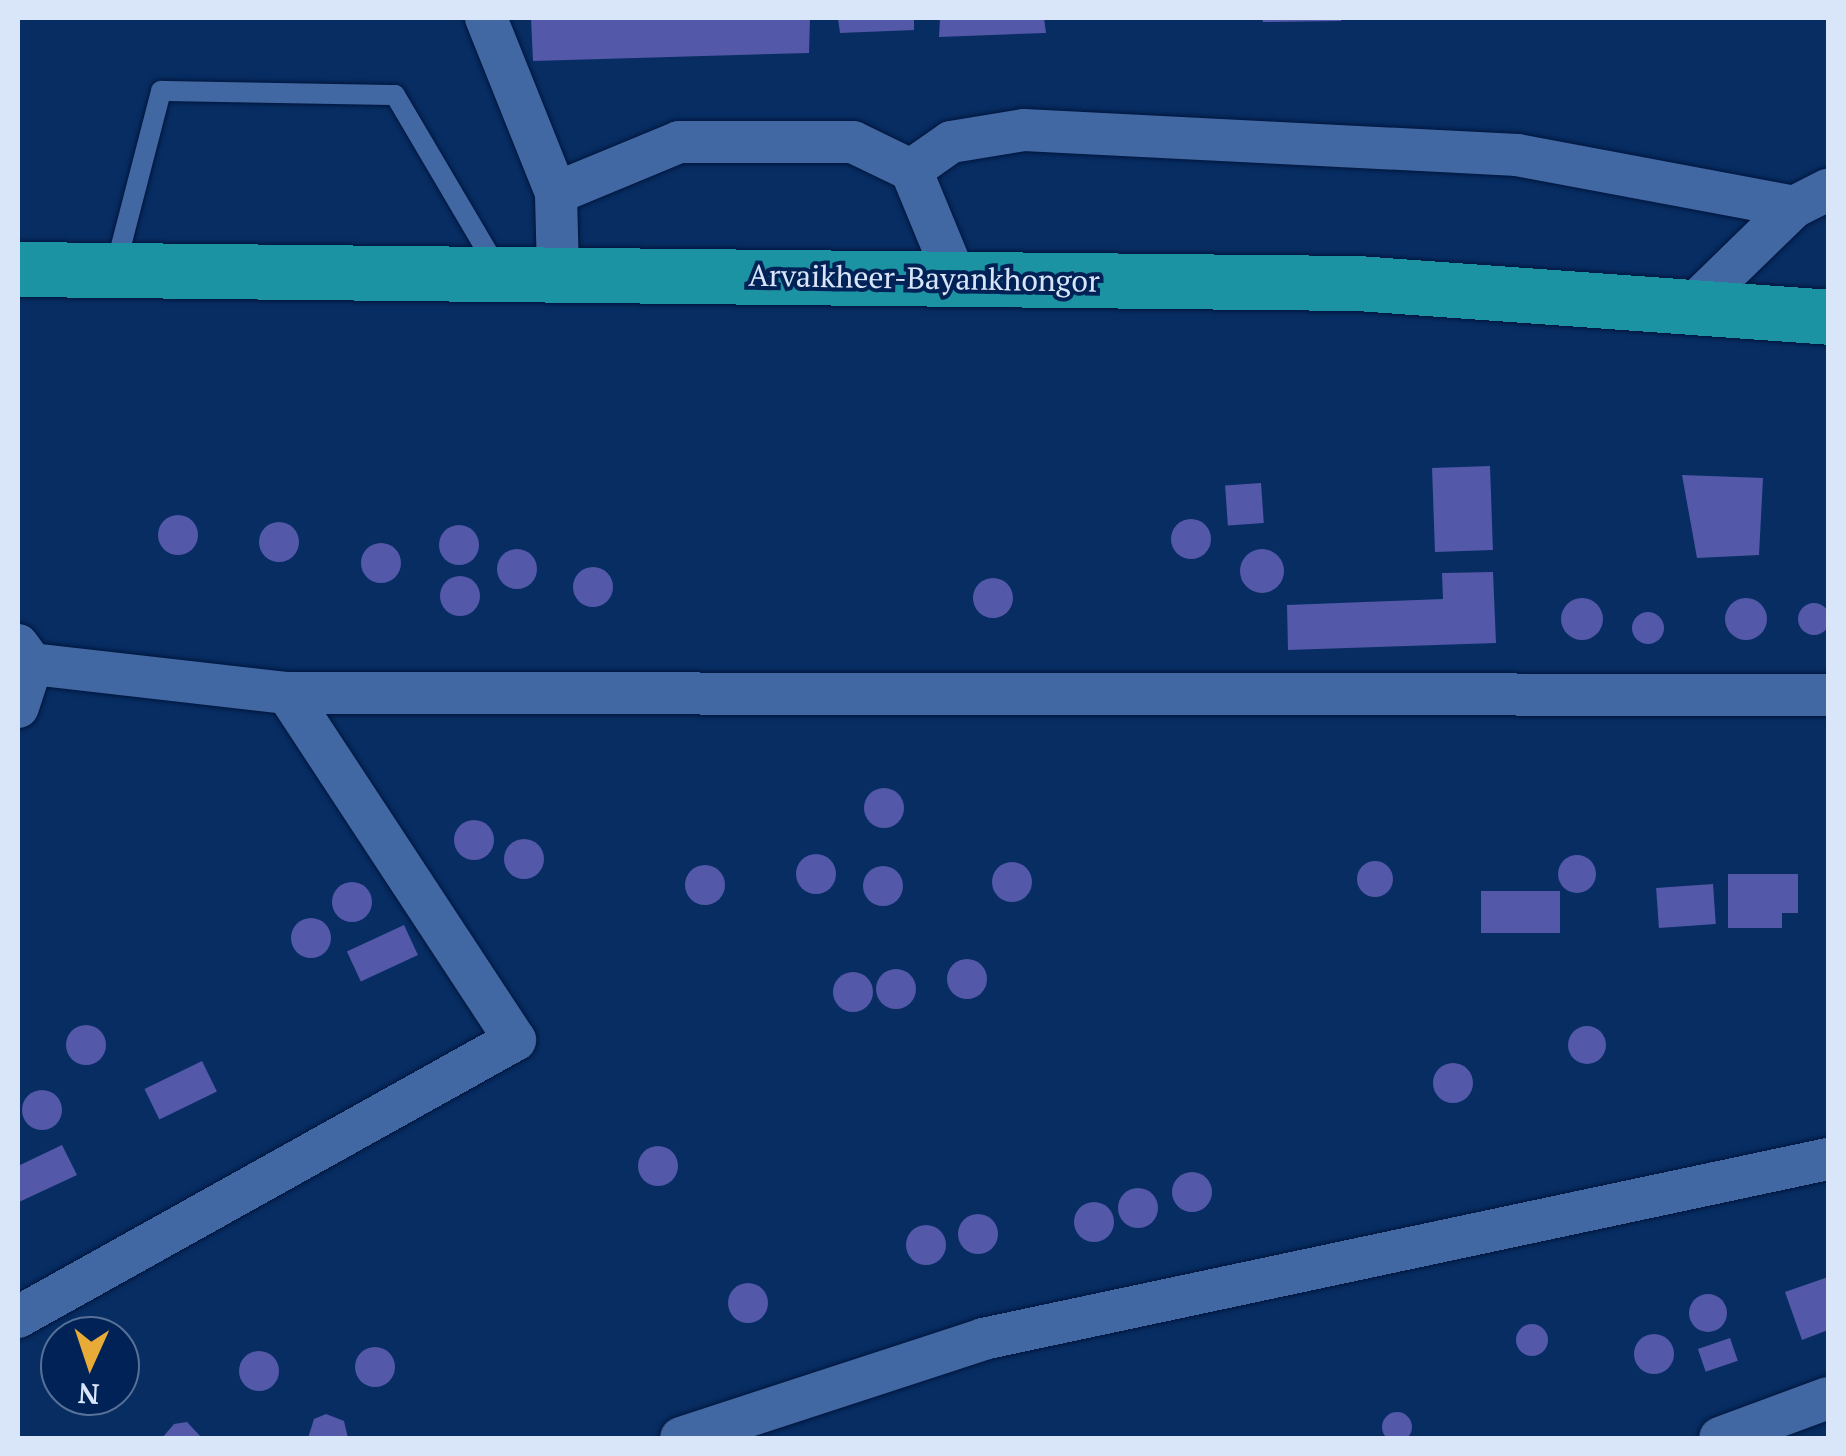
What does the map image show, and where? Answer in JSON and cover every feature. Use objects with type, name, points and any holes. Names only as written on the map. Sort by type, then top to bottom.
[{"type":"highway","name":"Arvaikheer-Bayankhongor","points":[[18,269],[1357,283],[1828,317]]},
{"type":"street","points":[[486,18],[556,193],[558,272]]},
{"type":"street","points":[[911,170],[951,142],[1024,130],[1517,155],[1811,198]]},
{"type":"street","points":[[556,193],[680,142],[853,142],[911,170],[956,279]]},
{"type":"street","points":[[1692,307],[1811,198]]},
{"type":"street","points":[[18,707],[25,654],[287,693],[1828,695]]},
{"type":"street","points":[[18,1317],[516,1040],[287,693]]},
{"type":"street","points":[[681,1438],[983,1338],[1828,1159]]},
{"type":"street","points":[[1720,1438],[1828,1398]]},
{"type":"lane","points":[[115,270],[162,91],[396,95],[499,272]]},
{"type":"building","points":[[531,18],[810,18],[809,53],[533,61]]},
{"type":"building","points":[[838,18],[914,18],[914,30],[840,33]]},
{"type":"building","points":[[940,18],[1044,18],[1046,33],[939,37]]},
{"type":"building","points":[[1262,18],[1341,18],[1341,21],[1263,22]]},
{"type":"building","points":[[1490,466],[1493,550],[1435,552],[1432,468]]},
{"type":"building","points":[[1682,475],[1763,478],[1759,555],[1697,558]]},
{"type":"building","points":[[1261,483],[1264,523],[1228,525],[1225,486]]},
{"type":"building","points":[[178,515],[192,521],[198,535],[192,549],[178,555],[164,549],[158,535],[164,521]]},
{"type":"building","points":[[1191,519],[1205,525],[1211,539],[1205,553],[1191,559],[1177,553],[1171,539],[1177,525]]},
{"type":"building","points":[[279,522],[293,528],[299,542],[293,556],[279,562],[265,556],[259,542],[265,528]]},
{"type":"building","points":[[459,525],[473,531],[479,545],[473,559],[459,565],[445,559],[439,545],[445,531]]},
{"type":"building","points":[[381,543],[395,549],[401,563],[395,577],[381,583],[367,577],[361,563],[367,549]]},
{"type":"building","points":[[517,549],[531,555],[537,569],[531,583],[517,589],[503,583],[497,569],[503,555]]},
{"type":"building","points":[[1262,549],[1277,556],[1284,571],[1277,586],[1262,593],[1247,586],[1240,571],[1247,556]]},
{"type":"building","points":[[593,567],[607,573],[613,587],[607,601],[593,607],[579,601],[573,587],[579,573]]},
{"type":"building","points":[[1493,572],[1496,643],[1288,650],[1287,605],[1443,599],[1442,573]]},
{"type":"building","points":[[460,576],[474,582],[480,596],[474,610],[460,616],[446,610],[440,596],[446,582]]},
{"type":"building","points":[[993,578],[1007,584],[1013,598],[1007,612],[993,618],[979,612],[973,598],[979,584]]},
{"type":"building","points":[[1582,598],[1597,604],[1603,619],[1597,634],[1582,640],[1567,634],[1561,619],[1567,604]]},
{"type":"building","points":[[1746,598],[1761,604],[1767,619],[1761,634],[1746,640],[1731,634],[1725,619],[1731,604]]},
{"type":"building","points":[[1814,603],[1826,607],[1830,619],[1826,631],[1814,635],[1802,631],[1798,619],[1802,607]]},
{"type":"building","points":[[1648,612],[1659,617],[1664,628],[1659,639],[1648,644],[1637,639],[1632,628],[1637,617]]},
{"type":"building","points":[[884,788],[898,794],[904,808],[898,822],[884,828],[870,822],[864,808],[870,794]]},
{"type":"building","points":[[474,820],[488,826],[494,840],[488,854],[474,860],[460,854],[454,840],[460,826]]},
{"type":"building","points":[[524,839],[538,845],[544,859],[538,873],[524,879],[510,873],[504,859],[510,845]]},
{"type":"building","points":[[816,854],[830,860],[836,874],[830,888],[816,894],[802,888],[796,874],[802,860]]},
{"type":"building","points":[[1577,855],[1591,860],[1596,874],[1591,888],[1577,893],[1563,888],[1558,874],[1563,860]]},
{"type":"building","points":[[1375,861],[1388,866],[1393,879],[1388,892],[1375,897],[1362,892],[1357,879],[1362,866]]},
{"type":"building","points":[[1012,862],[1026,868],[1032,882],[1026,896],[1012,902],[998,896],[992,882],[998,868]]},
{"type":"building","points":[[705,865],[719,871],[725,885],[719,899],[705,905],[691,899],[685,885],[691,871]]},
{"type":"building","points":[[883,866],[897,872],[903,886],[897,900],[883,906],[869,900],[863,886],[869,872]]},
{"type":"building","points":[[1728,874],[1798,874],[1798,913],[1782,913],[1782,928],[1728,928]]},
{"type":"building","points":[[352,882],[366,888],[372,902],[366,916],[352,922],[338,916],[332,902],[338,888]]},
{"type":"building","points":[[1713,884],[1716,924],[1659,928],[1656,888]]},
{"type":"building","points":[[1481,891],[1560,891],[1560,933],[1481,933]]},
{"type":"building","points":[[311,918],[325,924],[331,938],[325,952],[311,958],[297,952],[291,938],[297,924]]},
{"type":"building","points":[[404,925],[418,955],[361,982],[347,952]]},
{"type":"building","points":[[967,959],[981,965],[987,979],[981,993],[967,999],[953,993],[947,979],[953,965]]},
{"type":"building","points":[[896,969],[910,975],[916,989],[910,1003],[896,1009],[882,1003],[876,989],[882,975]]},
{"type":"building","points":[[853,972],[867,978],[873,992],[867,1006],[853,1012],[839,1006],[833,992],[839,978]]},
{"type":"building","points":[[86,1025],[100,1031],[106,1045],[100,1059],[86,1065],[72,1059],[66,1045],[72,1031]]},
{"type":"building","points":[[1587,1026],[1601,1031],[1606,1045],[1601,1059],[1587,1064],[1573,1059],[1568,1045],[1573,1031]]},
{"type":"building","points":[[202,1061],[217,1092],[159,1120],[144,1089]]},
{"type":"building","points":[[1453,1063],[1467,1069],[1473,1083],[1467,1097],[1453,1103],[1439,1097],[1433,1083],[1439,1069]]},
{"type":"building","points":[[42,1090],[56,1096],[62,1110],[56,1124],[42,1130],[28,1124],[22,1110],[28,1096]]},
{"type":"building","points":[[62,1145],[77,1175],[19,1202],[18,1166]]},
{"type":"building","points":[[658,1146],[672,1152],[678,1166],[672,1180],[658,1186],[644,1180],[638,1166],[644,1152]]},
{"type":"building","points":[[1192,1172],[1206,1178],[1212,1192],[1206,1206],[1192,1212],[1178,1206],[1172,1192],[1178,1178]]},
{"type":"building","points":[[1138,1188],[1152,1194],[1158,1208],[1152,1222],[1138,1228],[1124,1222],[1118,1208],[1124,1194]]},
{"type":"building","points":[[1094,1202],[1108,1208],[1114,1222],[1108,1236],[1094,1242],[1080,1236],[1074,1222],[1080,1208]]},
{"type":"building","points":[[978,1214],[992,1220],[998,1234],[992,1248],[978,1254],[964,1248],[958,1234],[964,1220]]},
{"type":"building","points":[[926,1225],[940,1231],[946,1245],[940,1259],[926,1265],[912,1259],[906,1245],[912,1231]]},
{"type":"building","points":[[1828,1277],[1828,1330],[1802,1340],[1785,1292]]},
{"type":"building","points":[[748,1283],[762,1289],[768,1303],[762,1317],[748,1323],[734,1317],[728,1303],[734,1289]]},
{"type":"building","points":[[1708,1294],[1721,1300],[1727,1313],[1721,1326],[1708,1332],[1695,1326],[1689,1313],[1695,1300]]},
{"type":"building","points":[[1532,1324],[1543,1329],[1548,1340],[1543,1351],[1532,1356],[1521,1351],[1516,1340],[1521,1329]]},
{"type":"building","points":[[1654,1334],[1668,1340],[1674,1354],[1668,1368],[1654,1374],[1640,1368],[1634,1354],[1640,1340]]},
{"type":"building","points":[[1730,1338],[1738,1361],[1706,1372],[1698,1349]]},
{"type":"building","points":[[375,1347],[389,1353],[395,1367],[389,1381],[375,1387],[361,1381],[355,1367],[361,1353]]},
{"type":"building","points":[[259,1351],[273,1357],[279,1371],[273,1385],[259,1391],[245,1385],[239,1371],[245,1357]]},
{"type":"building","points":[[1397,1412],[1411,1421],[1412,1427],[1403,1441],[1397,1442],[1383,1433],[1382,1427],[1391,1413]]},
{"type":"building","points":[[326,1414],[344,1421],[348,1438],[308,1438],[314,1419]]},
{"type":"building","points":[[187,1422],[202,1438],[162,1438],[174,1424]]}]
